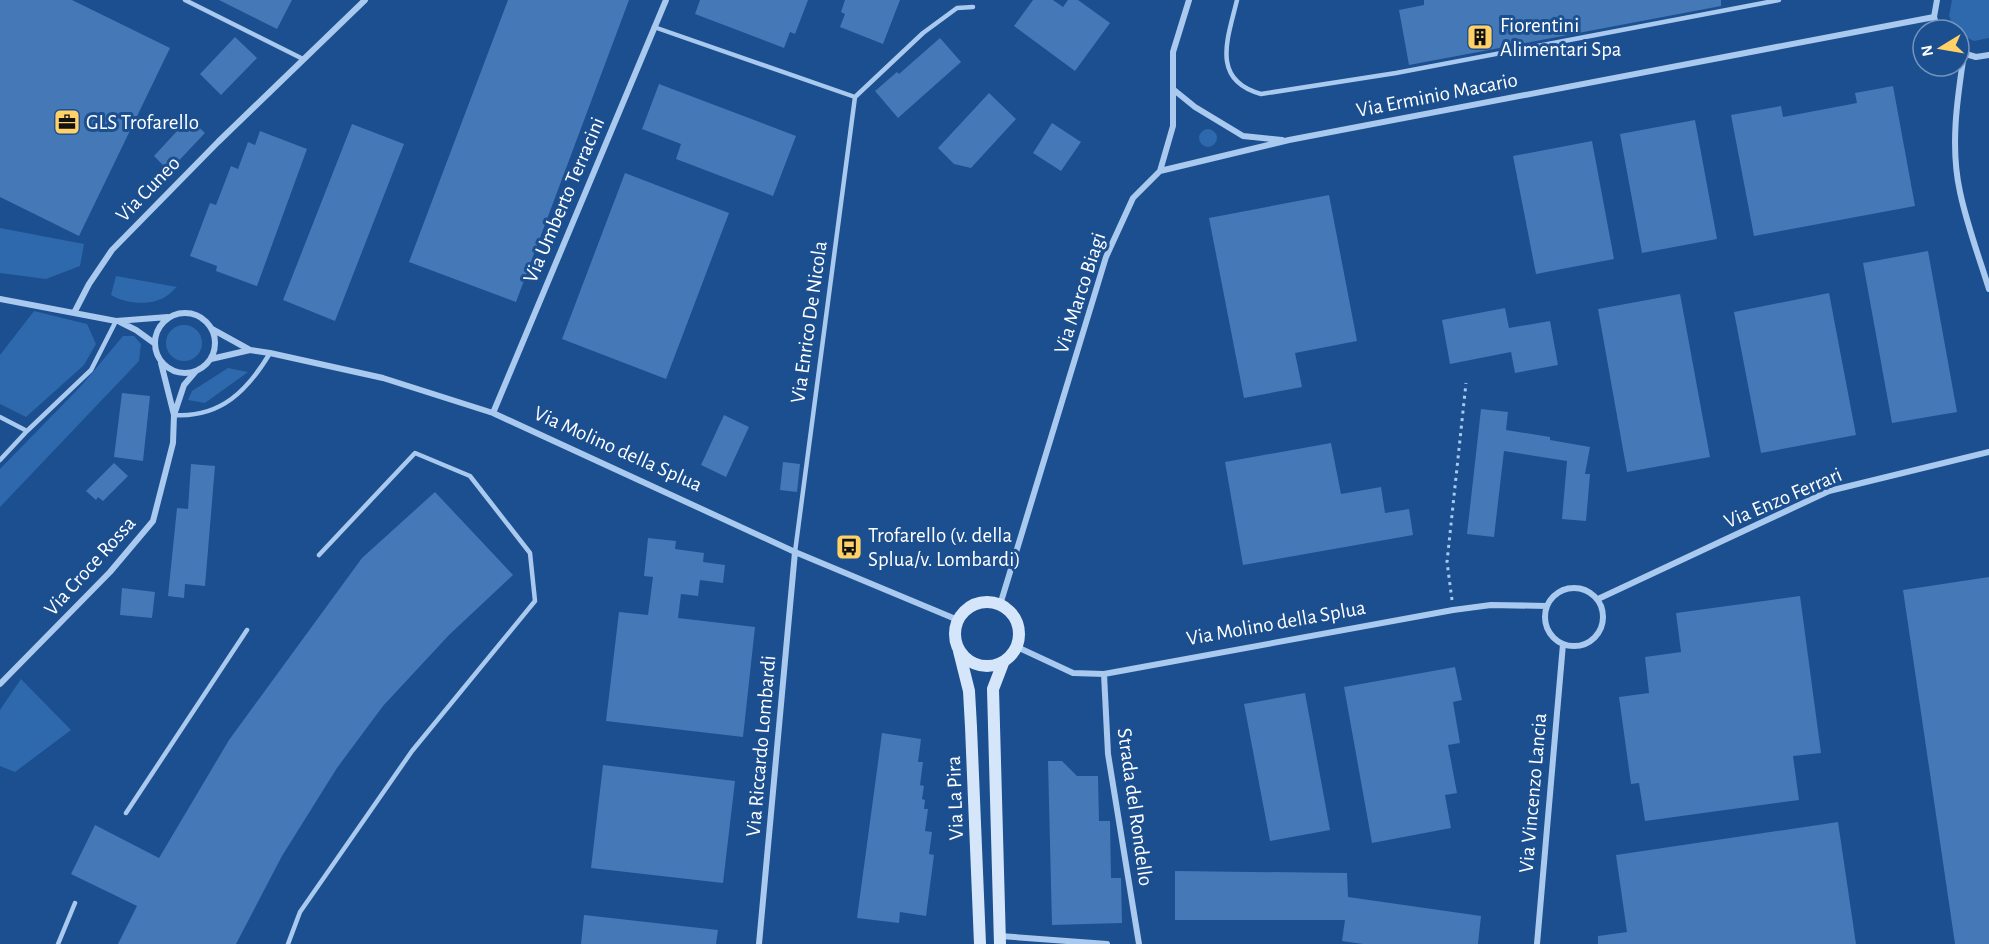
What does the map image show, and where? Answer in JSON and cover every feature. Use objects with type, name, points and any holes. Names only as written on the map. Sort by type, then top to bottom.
[{"type":"street","name":"Via Cuneo","points":[[74,313],[89,284],[112,250],[218,142],[365,0]]},
{"type":"street","name":"Via Umberto Terracini","points":[[493,413],[666,0]]},
{"type":"street","name":"Via Marco Biagi","points":[[1000,605],[1106,256],[1133,198],[1160,171],[1173,126],[1173,52],[1189,0]]},
{"type":"street","points":[[1935,17],[1937,0]]},
{"type":"street","name":"Via Erminio Macario","points":[[1160,171],[1289,140],[1935,17]]},
{"type":"street","points":[[1971,56],[1989,55]]},
{"type":"street","points":[[1959,78],[1954,145],[1960,191],[1989,289]]},
{"type":"street","points":[[1174,90],[1195,107],[1243,136],[1289,140]]},
{"type":"street","points":[[0,297],[116,321],[136,330],[154,343]]},
{"type":"street","points":[[116,321],[168,317],[188,312],[198,315],[212,329],[215,339],[215,349],[205,366],[186,374],[167,368],[160,361],[154,343],[156,333],[168,317]]},
{"type":"street","name":"Via Molino della Splua","points":[[212,329],[250,350]]},
{"type":"street","name":"Via Molino della Splua","points":[[211,358],[250,350],[270,352],[383,378],[493,413],[795,552],[958,620]]},
{"type":"street","name":"Via Croce Rossa","points":[[160,361],[174,415]]},
{"type":"street","name":"Via Croce Rossa","points":[[0,684],[110,572],[153,521],[172,443],[174,415],[184,385],[196,371]]},
{"type":"street","name":"Via Enzo Ferrari","points":[[1598,599],[1829,491],[1989,452]]},
{"type":"street","name":"Via Riccardo Lombardi","points":[[759,944],[795,552]]},
{"type":"street","points":[[1575,587],[1592,593],[1598,599],[1604,617],[1598,635],[1591,642],[1582,646],[1572,646],[1555,639],[1546,624],[1547,606],[1558,593],[1575,587]]},
{"type":"street","points":[[981,603],[1000,605],[1009,610],[1015,618],[1019,637],[1017,647],[1003,663],[984,667],[974,664],[959,651],[955,630],[958,620],[964,612],[981,603]]},
{"type":"street","name":"Via Molino della Splua","points":[[1017,647],[1073,673],[1104,674],[1453,610],[1491,605],[1547,606]]},
{"type":"street","name":"Via Vincenzo Lancia","points":[[1537,944],[1563,644]]},
{"type":"street","name":"Via La Pira","points":[[959,651],[969,692],[971,718],[980,944]]},
{"type":"street","name":"Via La Pira","points":[[1000,940],[993,689],[1003,663]]},
{"type":"street","name":"Strada del Rondello","points":[[1104,674],[1108,754],[1139,944]]},
{"type":"street","points":[[1000,940],[1107,944]]},
{"type":"lane","points":[[185,0],[303,59]]},
{"type":"lane","points":[[1237,0],[1226,49],[1227,66],[1235,81],[1246,90],[1261,94],[1396,73],[1779,0]]},
{"type":"lane","points":[[654,27],[855,97],[922,33],[957,8],[973,7]]},
{"type":"lane","name":"Via Enrico De Nicola","points":[[795,552],[855,97]]},
{"type":"lane","points":[[0,460],[27,431],[92,370],[116,321]]},
{"type":"lane","points":[[174,415],[189,416],[222,407],[256,376],[270,352]]},
{"type":"lane","points":[[0,417],[27,431]]},
{"type":"lane","points":[[288,944],[300,912],[412,751],[535,600],[530,553],[470,477],[415,453],[319,555]]},
{"type":"lane","points":[[126,813],[247,630]]},
{"type":"lane","points":[[58,944],[75,903]]},
{"type":"path","points":[[1453,610],[1447,562],[1466,383]]},
{"type":"shaded area","points":[[1952,0],[1989,0],[1989,38],[1971,40],[1971,18],[1950,18]]},
{"type":"shaded area","points":[[1204,129],[1212,129],[1217,134],[1215,145],[1204,147],[1199,142],[1199,134]]},
{"type":"shaded area","points":[[0,228],[84,244],[80,266],[46,279],[0,273]]},
{"type":"shaded area","points":[[116,276],[177,287],[159,300],[145,303],[131,302],[111,295]]},
{"type":"shaded area","points":[[34,311],[87,324],[96,344],[84,365],[26,417],[0,404],[0,355]]},
{"type":"shaded area","points":[[184,325],[197,330],[202,343],[197,356],[184,361],[171,356],[166,343],[171,330]]},
{"type":"shaded area","points":[[123,336],[134,336],[141,344],[139,361],[0,507],[0,469],[82,385]]},
{"type":"shaded area","points":[[228,368],[248,372],[205,403],[188,400],[192,391]]},
{"type":"shaded area","points":[[21,679],[71,730],[15,772],[0,766],[0,710]]},
{"type":"building","name":"GLS Trofarello","points":[[0,0],[72,0],[170,48],[79,236],[0,197]]},
{"type":"building","points":[[219,0],[292,0],[277,29]]},
{"type":"building","points":[[508,0],[629,0],[516,302],[409,262]]},
{"type":"building","points":[[700,0],[808,0],[795,34],[790,32],[784,48],[695,14]]},
{"type":"building","points":[[845,0],[900,0],[883,44],[840,27],[845,14],[841,12]]},
{"type":"building","points":[[1033,0],[1053,0],[1063,7],[1068,0],[1078,0],[1110,23],[1075,71],[1014,26]]},
{"type":"building","name":"Fiorentini Alimentari Spa","points":[[1424,0],[1721,0],[1721,6],[1409,65],[1399,10],[1424,5]]},
{"type":"building","points":[[235,37],[257,58],[221,95],[200,74]]},
{"type":"building","points":[[940,38],[961,62],[898,118],[875,91],[897,72],[899,74]]},
{"type":"building","points":[[659,84],[796,136],[773,196],[676,159],[681,144],[642,129]]},
{"type":"building","points":[[1893,86],[1915,206],[1754,236],[1731,115],[1781,106],[1783,117],[1857,103],[1855,93]]},
{"type":"building","points":[[989,93],[1016,119],[971,168],[954,164],[938,148]]},
{"type":"building","points":[[189,118],[205,133],[169,171],[154,156]]},
{"type":"building","points":[[1695,120],[1717,239],[1642,253],[1620,134]]},
{"type":"building","points":[[1052,123],[1081,142],[1061,171],[1033,153]]},
{"type":"building","points":[[352,124],[404,144],[335,321],[283,300]]},
{"type":"building","points":[[260,131],[307,149],[257,286],[216,271],[217,266],[190,256],[210,203],[216,205],[231,166],[238,169],[248,142],[255,145]]},
{"type":"building","points":[[1592,141],[1614,259],[1536,274],[1513,156]]},
{"type":"building","points":[[625,173],[729,213],[666,379],[562,339]]},
{"type":"building","points":[[1329,195],[1357,341],[1295,353],[1302,387],[1244,398],[1209,218]]},
{"type":"building","points":[[1928,251],[1957,412],[1892,423],[1863,263]]},
{"type":"building","points":[[1829,293],[1856,435],[1761,453],[1734,312]]},
{"type":"building","points":[[1680,294],[1710,457],[1627,472],[1598,309]]},
{"type":"building","points":[[1505,308],[1509,328],[1550,321],[1558,365],[1515,373],[1511,352],[1450,364],[1442,320]]},
{"type":"building","points":[[122,393],[150,396],[143,461],[114,457]]},
{"type":"building","points":[[1481,409],[1508,412],[1506,430],[1550,437],[1550,440],[1590,447],[1585,474],[1590,474],[1586,521],[1562,519],[1567,461],[1504,451],[1494,537],[1467,534]]},
{"type":"building","points":[[724,415],[749,427],[726,477],[701,465]]},
{"type":"building","points":[[1331,443],[1341,494],[1381,487],[1385,513],[1409,509],[1413,535],[1243,565],[1225,462]]},
{"type":"building","points":[[783,462],[800,464],[797,492],[780,490]]},
{"type":"building","points":[[114,463],[128,476],[103,501],[98,497],[96,500],[86,491]]},
{"type":"building","points":[[191,464],[215,466],[205,586],[185,584],[184,598],[168,596],[177,508],[188,509]]},
{"type":"building","points":[[435,492],[513,575],[449,635],[383,706],[337,768],[282,856],[236,944],[118,944],[137,906],[71,874],[95,825],[159,858],[229,740],[362,558]]},
{"type":"building","points":[[648,538],[676,541],[675,549],[704,553],[703,562],[725,565],[723,583],[700,580],[698,596],[681,594],[678,618],[755,627],[743,737],[606,721],[619,612],[648,615],[653,577],[644,576]]},
{"type":"building","points":[[1989,577],[1989,944],[1955,944],[1903,590]]},
{"type":"building","points":[[122,588],[155,592],[152,618],[120,615]]},
{"type":"building","points":[[1800,596],[1821,753],[1793,756],[1799,800],[1645,821],[1639,783],[1631,784],[1619,697],[1649,693],[1645,657],[1681,652],[1676,613]]},
{"type":"building","points":[[1455,667],[1462,700],[1453,702],[1460,743],[1448,745],[1457,793],[1445,795],[1451,828],[1372,843],[1344,687]]},
{"type":"building","points":[[1305,693],[1330,830],[1270,841],[1244,704]]},
{"type":"building","points":[[882,733],[921,739],[918,762],[923,762],[920,785],[924,786],[922,799],[925,800],[924,809],[928,809],[925,831],[932,832],[929,854],[934,855],[926,916],[900,912],[899,923],[857,918]]},
{"type":"building","points":[[1048,761],[1062,761],[1077,776],[1098,776],[1099,821],[1110,821],[1111,878],[1121,878],[1122,923],[1052,925]]},
{"type":"building","points":[[603,765],[735,781],[723,883],[591,868]]},
{"type":"building","points":[[1838,822],[1856,944],[1598,944],[1598,936],[1627,932],[1616,855]]},
{"type":"building","points":[[1175,871],[1347,873],[1348,897],[1481,916],[1478,944],[1363,944],[1342,941],[1345,920],[1175,920]]},
{"type":"building","points":[[584,915],[718,930],[716,944],[581,944]]},
{"type":"place","name":"Fiorentini Alimentari Spa","points":[[1480,37]]},
{"type":"place","name":"GLS Trofarello","points":[[67,122]]},
{"type":"place","name":"Trofarello (v. della Splua/v. Lombardi)","points":[[849,547]]}]
